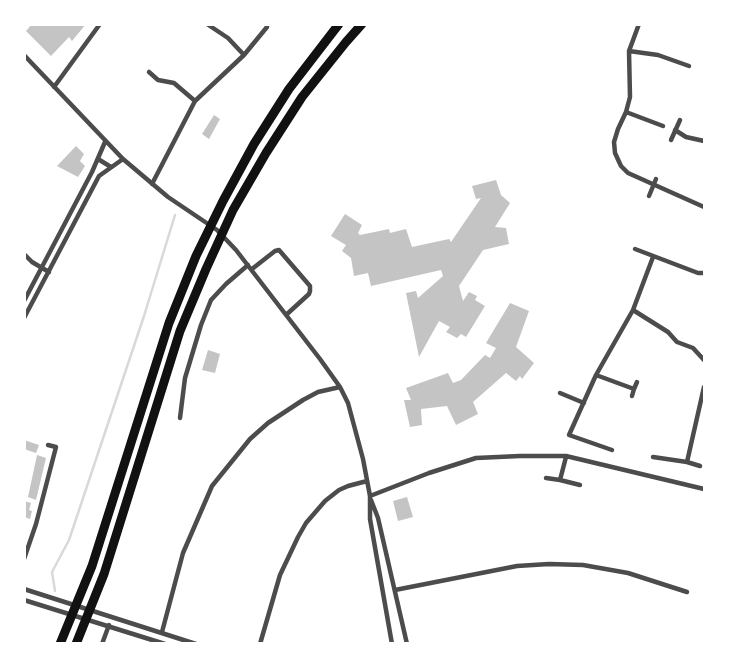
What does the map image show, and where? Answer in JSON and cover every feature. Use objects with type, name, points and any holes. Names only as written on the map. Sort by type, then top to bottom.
[{"type":"highway","points":[[60,643],[92,566],[169,323],[196,256],[254,144],[289,89],[339,24]]},
{"type":"highway","points":[[76,643],[104,574],[180,331],[233,210],[302,97],[362,24]]},
{"type":"street","points":[[54,87],[100,24]]},
{"type":"street","points":[[207,24],[228,38],[244,55]]},
{"type":"street","points":[[639,24],[629,51],[630,97],[614,142],[615,153],[628,173],[705,207]]},
{"type":"street","points":[[152,184],[195,101],[244,55],[267,27]]},
{"type":"street","points":[[629,51],[658,55],[689,66]]},
{"type":"street","points":[[24,55],[123,159],[168,197],[217,230],[250,267],[340,387],[355,422],[370,496],[378,518],[407,643]]},
{"type":"street","points":[[149,72],[158,80],[174,83],[195,101]]},
{"type":"street","points":[[626,112],[663,126]]},
{"type":"street","points":[[671,140],[680,120]]},
{"type":"street","points":[[676,130],[686,137],[705,141]]},
{"type":"street","points":[[24,301],[105,142]]},
{"type":"street","points":[[97,159],[111,167]]},
{"type":"street","points":[[24,318],[99,176],[123,159]]},
{"type":"street","points":[[649,196],[656,179]]},
{"type":"street","points":[[635,249],[698,273],[705,273]]},
{"type":"street","points":[[180,418],[185,378],[211,300],[226,284],[279,250],[310,286],[309,294],[286,315]]},
{"type":"street","points":[[24,254],[49,272]]},
{"type":"street","points":[[612,450],[569,435],[596,375],[633,310],[653,257]]},
{"type":"street","points":[[633,310],[668,332],[677,342],[693,348],[705,360]]},
{"type":"street","points":[[596,375],[634,390]]},
{"type":"street","points":[[632,396],[637,382]]},
{"type":"street","points":[[162,632],[183,553],[212,486],[250,439],[268,423],[318,392],[340,387]]},
{"type":"street","points":[[687,462],[705,387]]},
{"type":"street","points":[[560,393],[584,403]]},
{"type":"street","points":[[24,559],[56,447],[48,445]]},
{"type":"street","points":[[370,496],[475,458],[520,456],[566,457],[705,489]]},
{"type":"street","points":[[560,480],[566,457]]},
{"type":"street","points":[[653,457],[700,466]]},
{"type":"street","points":[[546,478],[580,485]]},
{"type":"street","points":[[260,643],[280,575],[306,523],[325,501],[339,490],[367,481]]},
{"type":"street","points":[[370,496],[370,519],[392,643]]},
{"type":"street","points":[[395,590],[517,566],[549,564],[583,565],[628,573],[687,592]]},
{"type":"street","points":[[24,589],[196,643]]},
{"type":"street","points":[[24,600],[162,643]]},
{"type":"street","points":[[102,643],[109,625]]},
{"type":"building","points":[[32,24],[86,24],[72,41],[69,37],[51,56],[26,31]]},
{"type":"building","points":[[214,115],[220,119],[209,139],[202,134]]},
{"type":"building","points":[[76,146],[84,154],[80,161],[85,166],[78,177],[57,166]]},
{"type":"building","points":[[496,180],[501,195],[510,203],[495,227],[506,228],[509,244],[483,250],[459,286],[463,301],[469,292],[477,296],[475,300],[485,306],[466,337],[461,334],[457,338],[446,332],[450,327],[439,321],[419,357],[406,293],[416,291],[418,298],[443,276],[441,270],[371,286],[368,273],[354,276],[351,258],[342,251],[346,245],[331,236],[345,214],[362,225],[358,233],[360,235],[389,229],[390,233],[406,229],[412,247],[449,239],[451,242],[481,198],[476,199],[472,186]]},
{"type":"building","points":[[510,303],[529,311],[516,347],[534,363],[522,379],[520,376],[516,381],[506,373],[473,402],[478,414],[456,425],[447,406],[421,409],[422,425],[410,427],[404,400],[411,400],[406,388],[448,373],[453,383],[461,380],[485,355],[490,358],[496,348],[486,343]]},
{"type":"building","points":[[208,350],[220,354],[215,373],[202,370]]},
{"type":"building","points":[[24,440],[39,445],[36,453],[24,449]]},
{"type":"building","points":[[37,455],[46,458],[36,500],[28,497]]},
{"type":"building","points":[[407,497],[413,517],[398,521],[393,501]]},
{"type":"building","points":[[24,501],[31,503],[30,519],[24,517]]},
{"type":"waterway","points":[[55,591],[52,572],[69,540],[175,215]]}]
